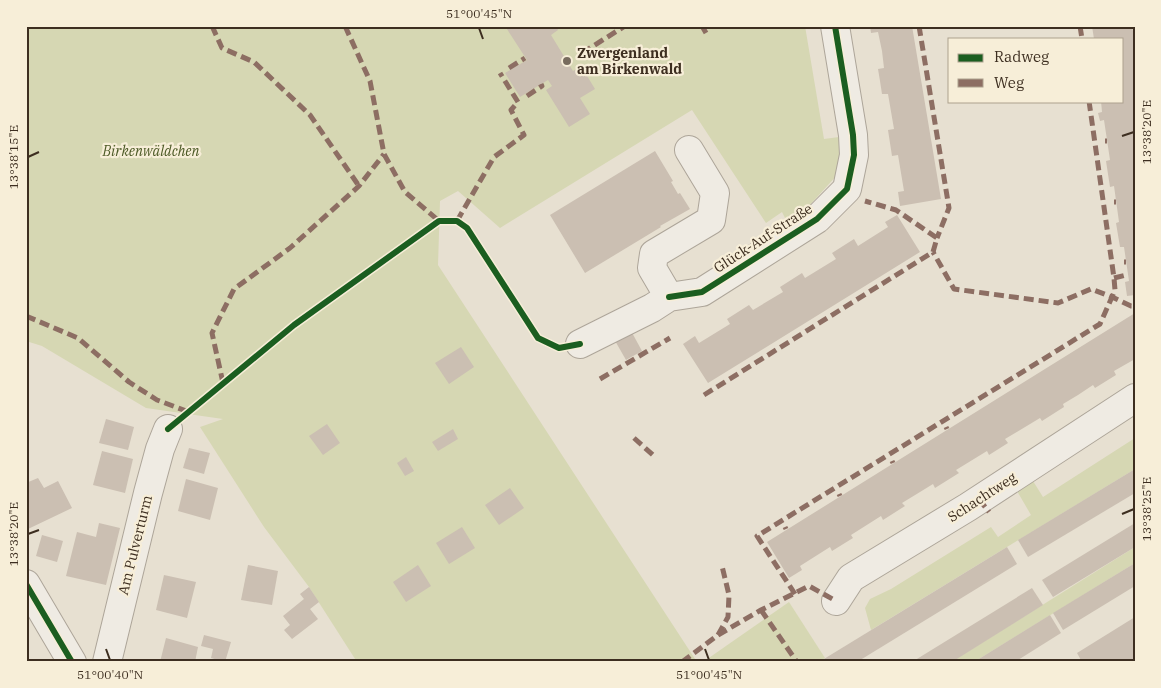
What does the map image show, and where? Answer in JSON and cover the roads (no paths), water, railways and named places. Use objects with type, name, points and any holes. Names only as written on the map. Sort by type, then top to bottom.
[{"type":"street","name":"Glück-Auf-Straße","points":[[669,297],[702,292],[817,219],[847,190],[854,155],[853,135],[835,26]]},
{"type":"street","points":[[580,344],[652,308],[669,297],[652,268],[654,254],[712,220],[715,193],[689,150]]},
{"type":"street","name":"Schachtweg","points":[[836,602],[851,578],[968,506],[1135,398]]},
{"type":"street","name":"Am Pulverturm","points":[[107,662],[148,493],[160,449],[168,429]]},
{"type":"street","points":[[30,599],[72,662]]},
{"type":"place","name":"Zwergenland am Birkenwald","points":[[567,61]]},
{"type":"park label","name":"Birkenwäldchen","points":[[151,151]]}]
